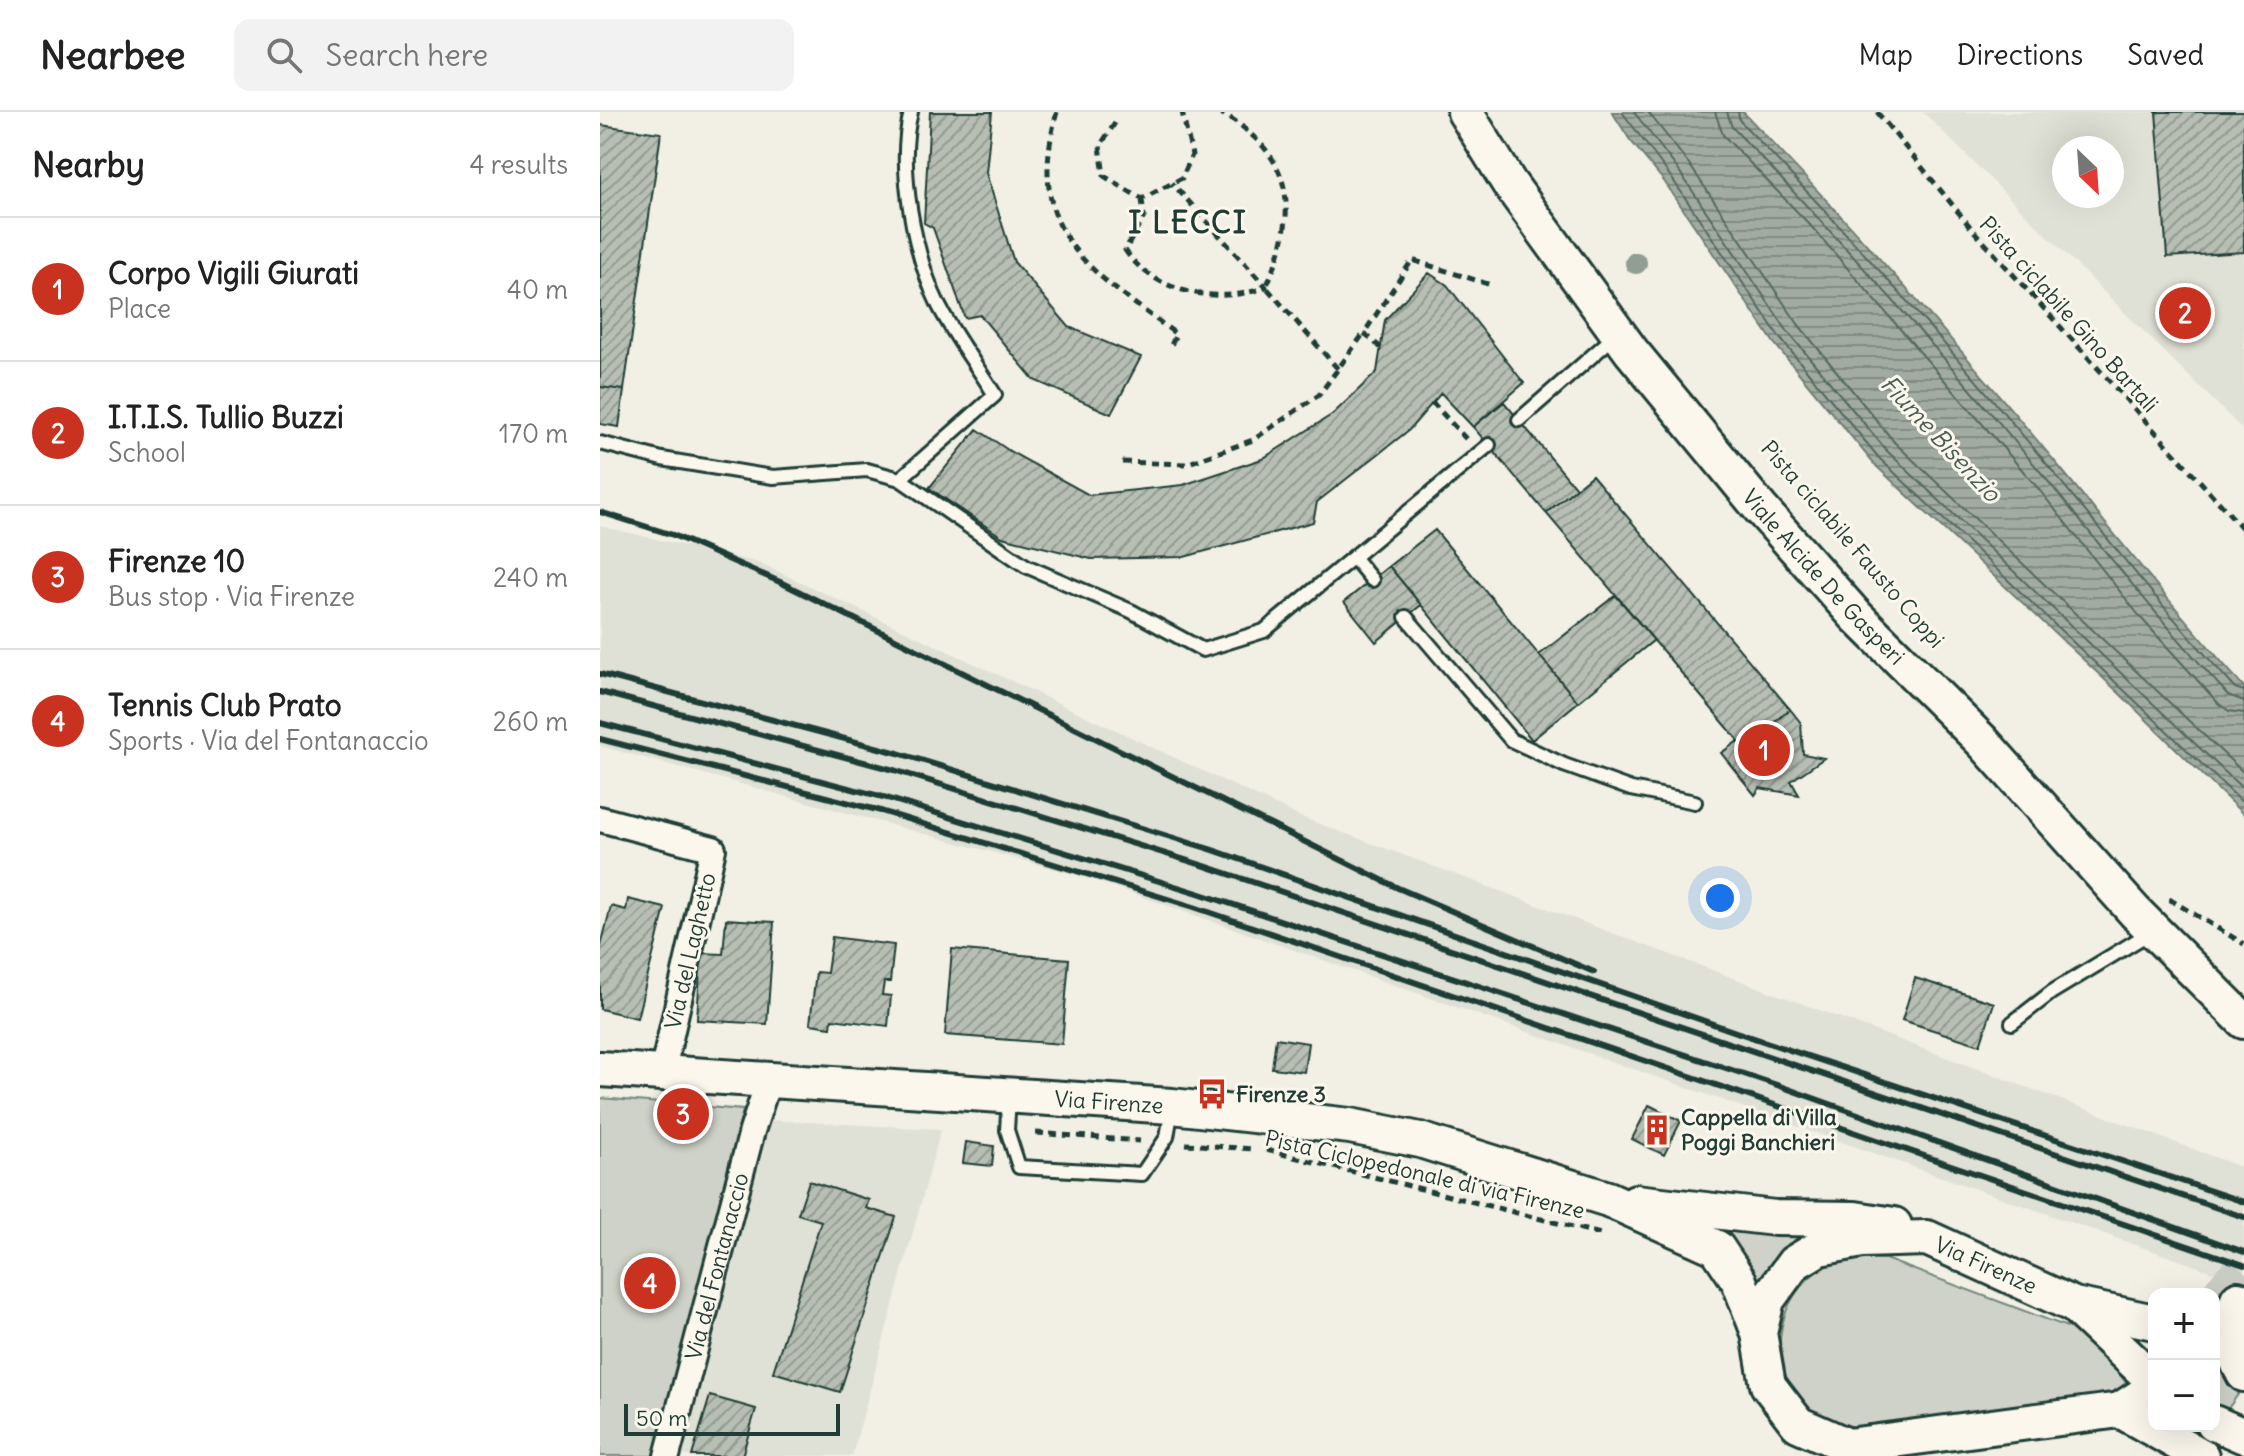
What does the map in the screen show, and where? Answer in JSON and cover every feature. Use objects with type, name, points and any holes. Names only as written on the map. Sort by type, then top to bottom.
[{"type":"main road","name":"Viale Alcide De Gasperi","points":[[1465,112],[1509,183],[1618,333],[1760,508],[1856,616],[1983,742],[2153,930],[2239,1011]]},
{"type":"main road","name":"Via Firenze","points":[[600,1069],[1009,1093],[1172,1106],[1350,1126],[1420,1140],[1608,1199]]},
{"type":"main road","points":[[1608,1199],[1775,1218],[1855,1219],[1903,1226],[1927,1238]]},
{"type":"main road","points":[[1608,1199],[1717,1248],[1739,1281],[1759,1333]]},
{"type":"main road","name":"Via Firenze","points":[[2148,1321],[2074,1305],[1927,1238],[1862,1240],[1819,1248],[1794,1263],[1778,1280],[1767,1300],[1759,1333],[1768,1385],[1782,1408],[1798,1424],[1848,1446],[2120,1410],[2148,1392]]},
{"type":"main road","points":[[2223,1297],[2233,1344],[2244,1374]]},
{"type":"main road","points":[[2074,1305],[2148,1375]]},
{"type":"main road","points":[[2120,1410],[2201,1456]]},
{"type":"main road","points":[[2220,1426],[2244,1436]]},
{"type":"street","name":"Via del Laghetto","points":[[600,819],[713,849],[662,1074]]},
{"type":"street","name":"Via del Fontanaccio","points":[[667,1456],[752,1131],[769,1079]]},
{"type":"lane","points":[[900,479],[995,395],[938,304],[909,209],[906,133],[911,112]]},
{"type":"lane","points":[[1519,420],[1618,333]]},
{"type":"lane","points":[[600,443],[662,459],[773,477],[867,470],[900,479],[1026,566],[1131,611],[1203,650],[1264,631],[1484,449]]},
{"type":"lane","points":[[1354,558],[1372,580]]},
{"type":"lane","points":[[1406,617],[1511,740],[1564,765],[1631,789],[1695,802]]},
{"type":"lane","points":[[2012,1023],[2052,992],[2153,930]]},
{"type":"lane","points":[[1009,1093],[1007,1130],[1019,1167],[1142,1174],[1163,1143],[1172,1106]]},
{"type":"path","points":[[1057,112],[1048,143],[1048,198],[1073,248],[1105,283],[1176,334],[1169,350]]},
{"type":"path","points":[[1142,199],[1182,178],[1192,155],[1182,112]]},
{"type":"path","points":[[1142,199],[1144,217],[1125,250],[1136,267],[1183,290],[1227,299],[1266,287],[1283,249],[1289,200],[1273,156],[1234,118],[1217,112]]},
{"type":"path","name":"Pista ciclabile Gino Bartali","points":[[1877,112],[1982,241],[2244,530]]},
{"type":"path","points":[[1115,123],[1100,146],[1104,176],[1142,199]]},
{"type":"path","points":[[1172,183],[1338,369]]},
{"type":"path","points":[[1122,462],[1186,464],[1253,440],[1319,395],[1412,260],[1491,285]]},
{"type":"path","points":[[1364,333],[1381,348]]},
{"type":"path","points":[[1432,402],[1484,449]]},
{"type":"path","points":[[2159,892],[2244,944]]},
{"type":"path","name":"Pista Ciclopedonale di via Firenze","points":[[1036,1133],[1265,1150],[1609,1236]]},
{"type":"shaded area","points":[[1923,112],[2244,112],[2244,431]]},
{"type":"shaded area","points":[[600,526],[760,563],[1301,817],[2244,1168],[2244,1283],[1091,879],[600,746]]},
{"type":"shaded area","points":[[600,1098],[743,1110],[655,1456],[600,1456]]},
{"type":"shaded area","points":[[767,1120],[941,1129],[852,1456],[672,1456]]},
{"type":"shaded area","points":[[1712,1230],[1768,1235],[1817,1232],[1759,1293]]},
{"type":"shaded area","points":[[1855,1257],[1885,1259],[2070,1328],[2106,1355],[2131,1390],[1871,1428],[1848,1426],[1826,1419],[1797,1395],[1786,1377],[1780,1335],[1794,1295],[1808,1279],[1829,1264]]},
{"type":"shaded area","points":[[2224,1337],[2241,1390],[2222,1417],[2220,1416],[2220,1342]]},
{"type":"water","name":"Fiume Bisenzio","points":[[1612,112],[1743,112],[1865,243],[1984,377],[2244,687],[2244,815],[2118,692],[1874,464],[1774,343],[1664,181],[1630,140]]},
{"type":"building","points":[[930,112],[992,112],[986,173],[1014,262],[1069,327],[1141,357],[1111,414],[1034,380],[980,315],[965,318],[933,228],[924,223]]},
{"type":"building","points":[[2156,112],[2244,112],[2244,252],[2167,257]]},
{"type":"building","points":[[600,125],[661,133],[624,390],[600,387]]},
{"type":"building","points":[[1429,273],[1447,285],[1524,383],[1473,427],[1441,393],[1409,430],[1317,502],[1313,522],[1184,557],[1091,559],[1002,537],[929,488],[977,429],[1011,452],[1089,495],[1183,485],[1262,459],[1333,414],[1377,372],[1385,320]]},
{"type":"building","points":[[600,387],[624,390],[619,427],[600,424]]},
{"type":"building","points":[[1504,402],[1576,488],[1546,513],[1473,427]]},
{"type":"building","points":[[1592,475],[1790,709],[1744,747],[1546,513]]},
{"type":"building","points":[[1435,530],[1578,702],[1532,740],[1389,566]]},
{"type":"building","points":[[1389,566],[1421,605],[1376,642],[1344,602]]},
{"type":"building","points":[[1616,595],[1654,640],[1578,702],[1539,655]]},
{"type":"building","points":[[1790,709],[1801,723],[1803,754],[1824,758],[1791,781],[1799,795],[1760,788],[1755,795],[1721,753],[1738,741],[1744,747]]},
{"type":"building","points":[[628,899],[665,908],[637,1018],[600,1009],[600,950],[611,906],[626,910]]},
{"type":"building","points":[[726,919],[774,922],[767,1024],[697,1020],[701,953],[723,954]]},
{"type":"building","points":[[832,937],[894,945],[890,982],[884,982],[882,995],[891,996],[888,1026],[832,1019],[831,1027],[810,1024],[816,972],[827,973]]},
{"type":"building","points":[[952,949],[1069,959],[1062,1044],[945,1035]]},
{"type":"building","points":[[1915,978],[1994,1003],[1980,1045],[1902,1020]]},
{"type":"building","points":[[1276,1038],[1308,1043],[1304,1072],[1272,1068]]},
{"type":"building","name":"Cappella di Villa Poggi Banchieri","points":[[1649,1105],[1681,1121],[1664,1155],[1632,1139]]},
{"type":"building","points":[[966,1142],[994,1146],[992,1166],[963,1163]]},
{"type":"building","points":[[809,1181],[869,1200],[866,1208],[896,1217],[840,1392],[773,1372],[821,1221],[798,1214]]},
{"type":"building","points":[[710,1396],[756,1409],[742,1456],[692,1456]]},
{"type":"tunnel","points":[[2220,1292],[2244,1264]]},
{"type":"railway","points":[[600,512],[673,535],[780,582],[1398,888],[1594,972]]},
{"type":"railway","points":[[600,674],[898,753],[1213,850],[1739,1033],[2244,1202]]},
{"type":"railway","points":[[600,692],[894,770],[1205,866],[2244,1217]]},
{"type":"railway","points":[[600,723],[887,798],[1198,893],[1777,1085],[2244,1252]]},
{"type":"railway","points":[[600,739],[881,811],[1194,907],[2244,1265]]},
{"type":"place","name":"I.T.I.S. Tullio Buzzi","points":[[2185,313]]},
{"type":"place","name":"Corpo Vigili Giurati","points":[[1764,750]]},
{"type":"place","name":"Firenze 3","points":[[1212,1094]]},
{"type":"place","name":"Firenze 10","points":[[683,1114]]},
{"type":"place","name":"Cappella di Villa Poggi Banchieri","points":[[1657,1130]]},
{"type":"place","name":"Tennis Club Prato","points":[[650,1283]]},
{"type":"district","name":"I LECCI","points":[[1188,222]]}]
